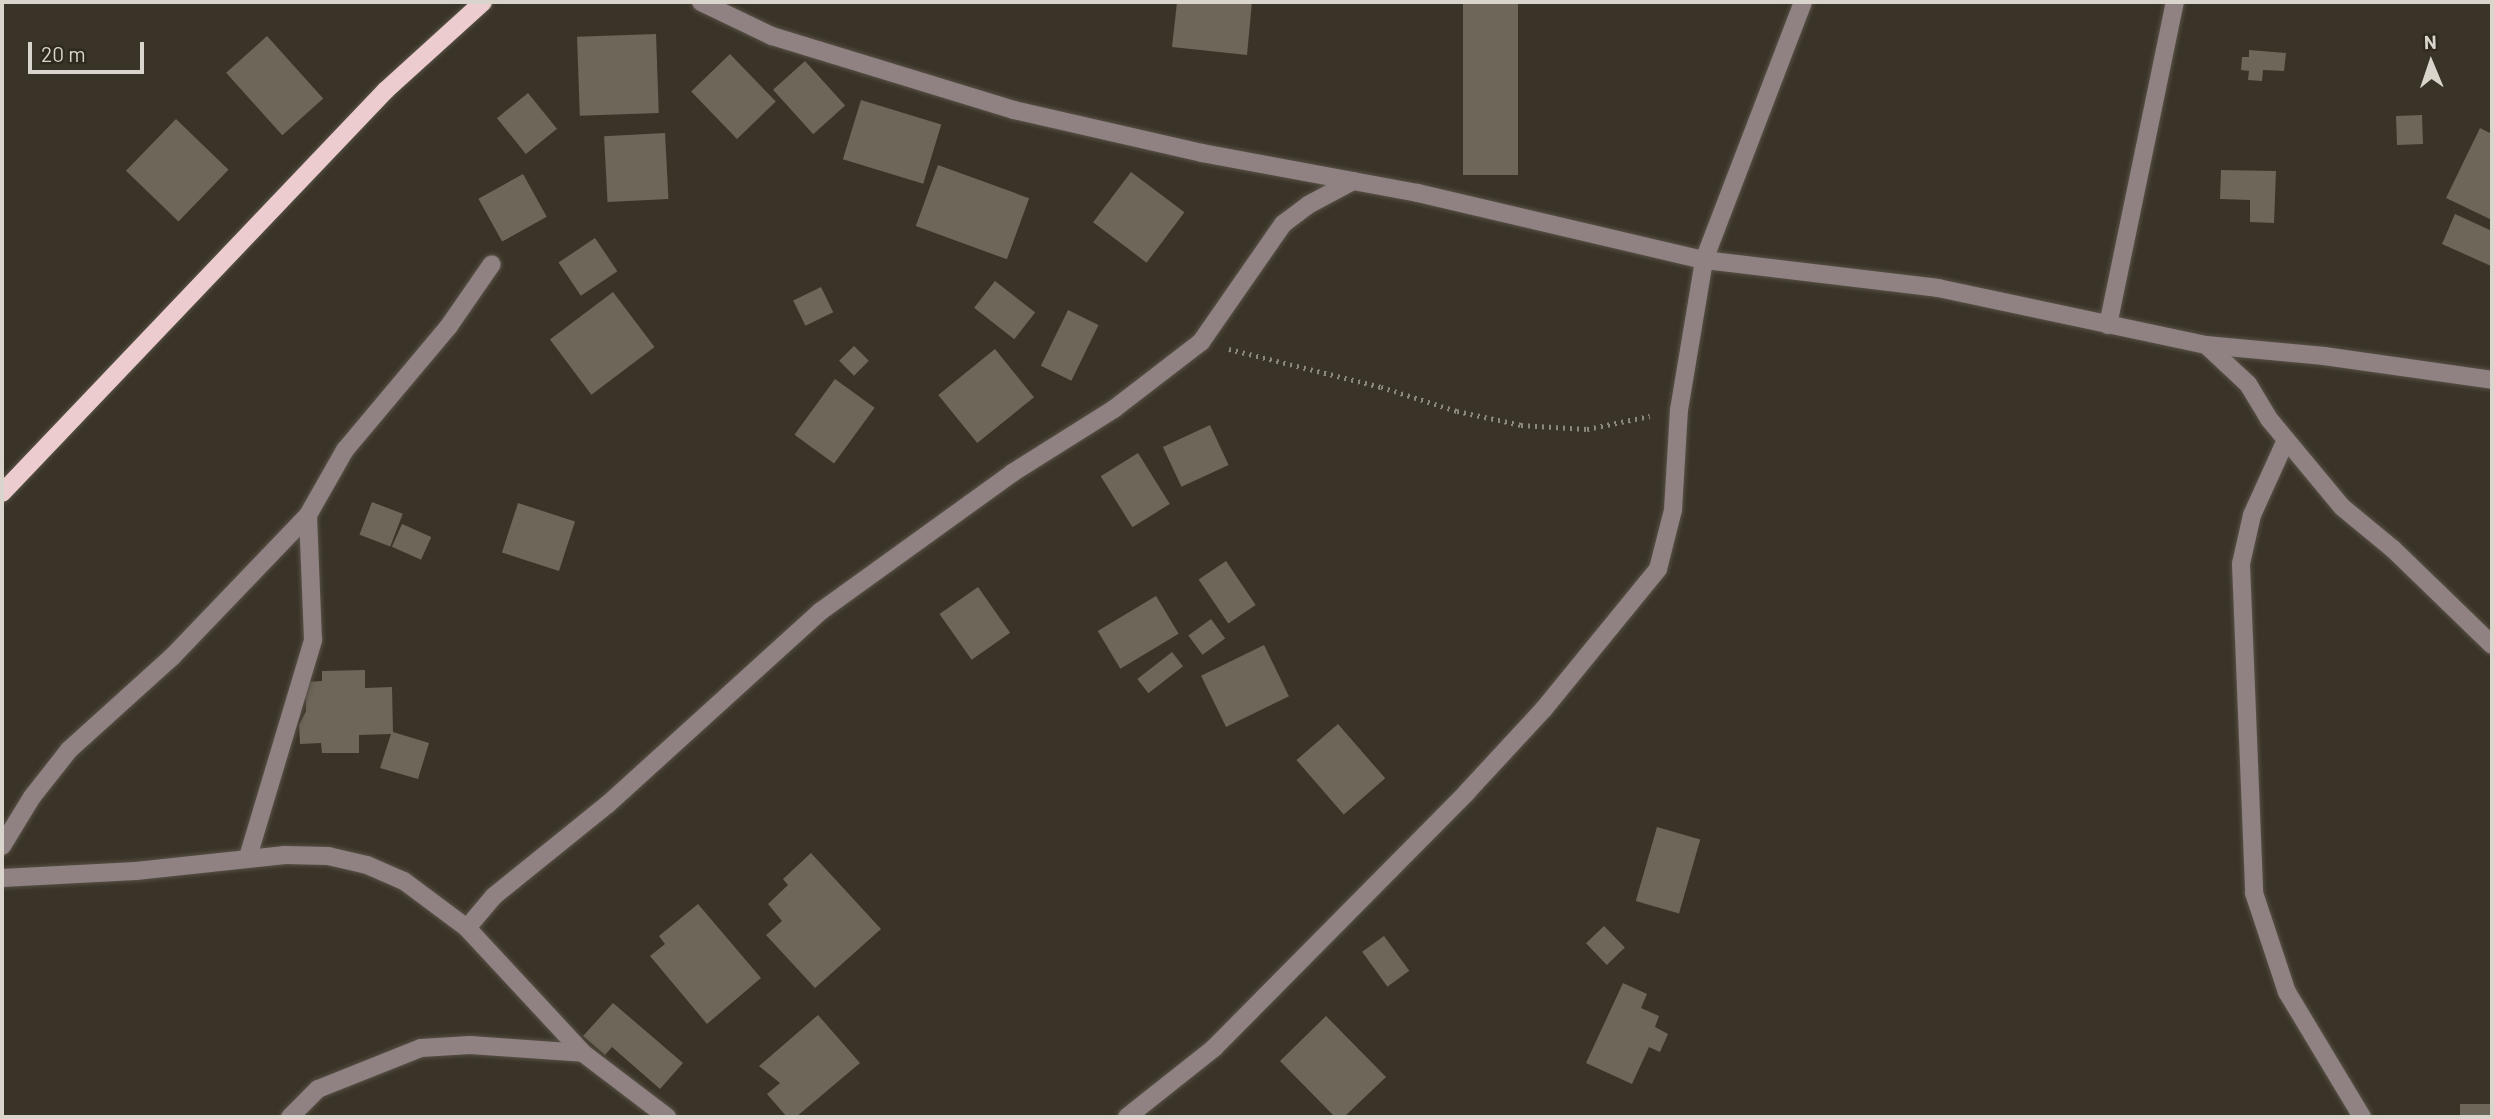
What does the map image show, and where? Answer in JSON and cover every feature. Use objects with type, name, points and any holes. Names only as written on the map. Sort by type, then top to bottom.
[{"type":"main road","points":[[2,493],[386,90],[483,2]]},
{"type":"street","points":[[701,2],[772,37],[1014,110],[1202,153],[1353,181],[1704,260],[1938,288],[2206,345],[2324,356],[2492,380]]},
{"type":"street","points":[[1127,1117],[1214,1048],[1467,792],[1543,710],[1658,569],[1673,510],[1679,410],[1704,260],[1803,2]]},
{"type":"street","points":[[2108,324],[2175,2]]},
{"type":"street","points":[[467,928],[494,896],[608,804],[821,611],[1012,473],[1114,409],[1201,342],[1283,224],[1308,205],[1353,181]]},
{"type":"street","points":[[2,846],[32,797],[69,750],[172,657],[308,515],[345,450],[449,326],[492,264]]},
{"type":"street","points":[[2206,345],[2248,384],[2287,440],[2342,507],[2393,549],[2492,645]]},
{"type":"street","points":[[2287,440],[2252,515],[2241,564],[2254,893],[2287,992],[2362,1117]]},
{"type":"street","points":[[248,857],[313,640],[308,515]]},
{"type":"street","points":[[2,878],[136,871],[248,857],[328,856],[367,865],[404,881],[467,928],[583,1053],[667,1117]]},
{"type":"street","points":[[290,1117],[318,1089],[421,1048],[470,1045],[583,1053]]},
{"type":"path","points":[[1201,342],[1521,425],[1587,429],[1679,410]]},
{"type":"building","points":[[1177,2],[1252,2],[1247,55],[1172,47]]},
{"type":"building","points":[[1463,2],[1518,2],[1518,175],[1463,175]]},
{"type":"building","points":[[656,34],[659,113],[580,116],[577,37]]},
{"type":"building","points":[[267,36],[323,98],[282,135],[226,73]]},
{"type":"building","points":[[2249,50],[2286,53],[2284,71],[2263,70],[2262,81],[2248,80],[2249,71],[2241,70],[2242,57],[2249,57]]},
{"type":"building","points":[[730,54],[776,101],[737,139],[691,92]]},
{"type":"building","points":[[805,61],[845,106],[813,134],[773,90]]},
{"type":"building","points":[[528,93],[557,129],[526,154],[497,118]]},
{"type":"building","points":[[861,100],[941,125],[923,184],[843,159]]},
{"type":"building","points":[[2422,115],[2423,144],[2397,145],[2396,116]]},
{"type":"building","points":[[176,119],[229,170],[178,222],[126,171]]},
{"type":"building","points":[[2480,128],[2492,134],[2492,220],[2446,198]]},
{"type":"building","points":[[665,133],[668,199],[608,202],[604,136]]},
{"type":"building","points":[[938,165],[1029,198],[1007,259],[916,226]]},
{"type":"building","points":[[2221,170],[2276,171],[2274,223],[2250,222],[2250,200],[2220,199]]},
{"type":"building","points":[[1131,172],[1185,212],[1147,263],[1093,222]]},
{"type":"building","points":[[523,174],[547,217],[502,242],[478,199]]},
{"type":"building","points":[[2455,214],[2492,231],[2491,266],[2442,244]]},
{"type":"building","points":[[595,238],[617,271],[581,296],[559,263]]},
{"type":"building","points":[[995,281],[1035,312],[1014,339],[974,308]]},
{"type":"building","points":[[821,287],[833,312],[805,326],[793,301]]},
{"type":"building","points":[[613,292],[655,347],[591,395],[550,340]]},
{"type":"building","points":[[1068,310],[1099,325],[1071,381],[1041,366]]},
{"type":"building","points":[[854,346],[869,361],[854,376],[839,361]]},
{"type":"building","points":[[995,349],[1034,397],[977,443],[938,395]]},
{"type":"building","points":[[835,379],[875,408],[834,464],[794,435]]},
{"type":"building","points":[[1210,425],[1229,465],[1181,487],[1163,447]]},
{"type":"building","points":[[1138,453],[1170,504],[1132,527],[1101,476]]},
{"type":"building","points":[[372,502],[403,514],[390,547],[359,535]]},
{"type":"building","points":[[518,503],[575,522],[559,571],[502,552]]},
{"type":"building","points":[[402,524],[431,537],[421,560],[392,547]]},
{"type":"building","points":[[1226,561],[1256,605],[1228,623],[1199,579]]},
{"type":"building","points":[[978,587],[1010,633],[972,660],[939,614]]},
{"type":"building","points":[[1156,596],[1179,634],[1120,669],[1098,631]]},
{"type":"building","points":[[1211,619],[1225,638],[1202,655],[1188,635]]},
{"type":"building","points":[[1264,645],[1289,696],[1226,727],[1201,676]]},
{"type":"building","points":[[1172,652],[1183,666],[1148,693],[1137,679]]},
{"type":"building","points":[[365,670],[365,688],[392,687],[393,732],[429,743],[418,779],[380,768],[391,734],[359,735],[359,753],[322,753],[321,743],[300,744],[299,725],[306,711],[305,682],[322,681],[322,671]]},
{"type":"building","points":[[1338,724],[1385,778],[1344,814],[1296,760]]},
{"type":"building","points":[[1657,827],[1700,839],[1679,913],[1636,901]]},
{"type":"building","points":[[811,853],[881,929],[815,988],[766,935],[782,921],[768,904],[788,885],[783,879]]},
{"type":"building","points":[[698,904],[761,978],[707,1024],[650,956],[665,944],[659,936]]},
{"type":"building","points":[[1604,926],[1625,948],[1607,965],[1586,943]]},
{"type":"building","points":[[1384,936],[1409,971],[1387,987],[1362,952]]},
{"type":"building","points":[[1623,983],[1647,994],[1641,1008],[1659,1016],[1655,1027],[1668,1034],[1660,1052],[1649,1047],[1632,1084],[1586,1063]]},
{"type":"building","points":[[613,1003],[683,1063],[660,1089],[612,1047],[605,1055],[583,1036]]},
{"type":"building","points":[[818,1015],[860,1063],[796,1117],[787,1117],[767,1094],[780,1083],[759,1066]]},
{"type":"building","points":[[1326,1016],[1386,1077],[1344,1117],[1335,1117],[1280,1061]]},
{"type":"building","points":[[2460,1104],[2492,1104],[2492,1117],[2460,1117]]}]
